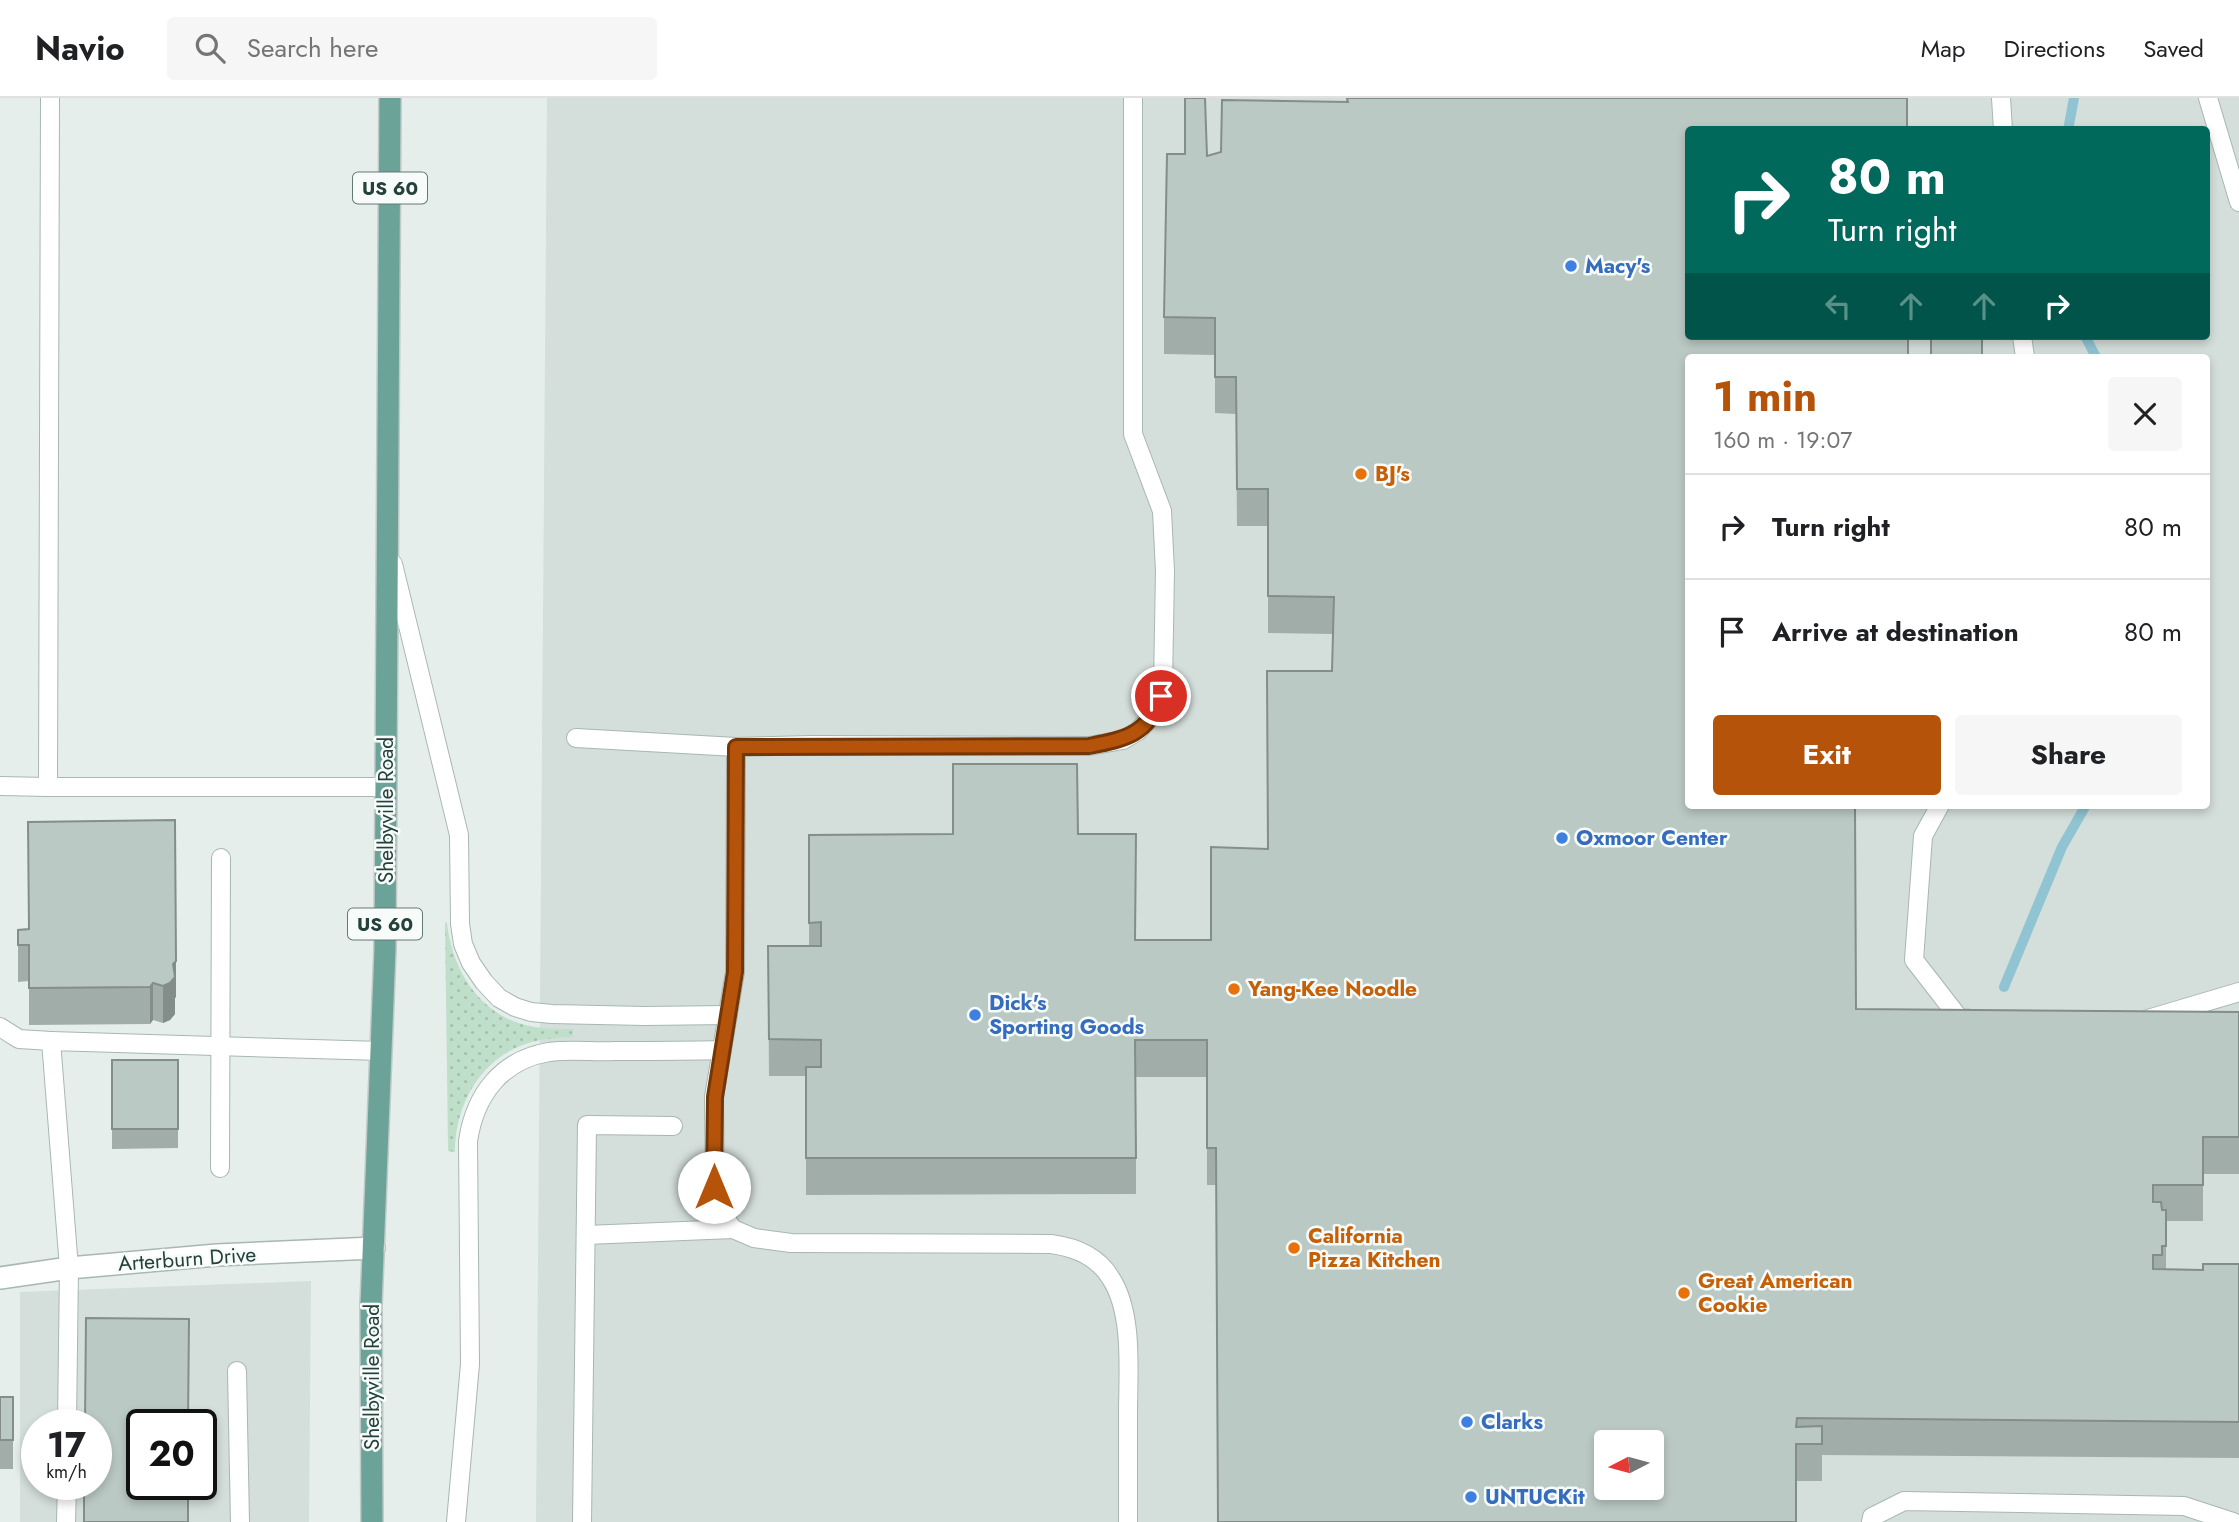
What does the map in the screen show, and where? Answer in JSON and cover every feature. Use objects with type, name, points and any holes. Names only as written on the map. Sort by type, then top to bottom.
[{"type":"main road","name":"Shelbyville Road","points":[[372,1522],[371,1306],[385,949],[390,98]]},
{"type":"street","name":"Arterburn Drive","points":[[0,1278],[69,1268],[217,1255],[374,1248]]},
{"type":"lane","points":[[48,787],[50,98]]},
{"type":"lane","points":[[576,738],[736,747],[1089,746],[1123,740],[1138,731],[1156,712],[1163,685],[1164,540],[1162,511],[1133,434],[1133,98]]},
{"type":"lane","points":[[2001,98],[2003,126]]},
{"type":"lane","points":[[2208,98],[2239,202]]},
{"type":"lane","points":[[387,542],[459,835],[460,924],[463,944],[484,982],[499,998],[531,1012],[644,1016],[728,1015]]},
{"type":"lane","points":[[733,1229],[716,1206],[715,1097],[735,972],[736,747]]},
{"type":"lane","points":[[0,786],[386,787]]},
{"type":"lane","points":[[1938,809],[1923,836],[1914,960],[1959,1018],[1986,1019]]},
{"type":"lane","points":[[220,1168],[221,858]]},
{"type":"lane","points":[[2133,1023],[2239,992]]},
{"type":"lane","points":[[0,1027],[19,1039],[381,1051]]},
{"type":"lane","points":[[51,1041],[69,1268],[67,1409]]},
{"type":"lane","points":[[456,1522],[470,1364],[468,1141],[471,1119],[478,1104],[507,1068],[550,1052],[722,1050]]},
{"type":"lane","points":[[582,1522],[587,1125],[673,1126]]},
{"type":"lane","points":[[586,1235],[733,1229],[754,1238],[791,1243],[1051,1244],[1079,1250],[1092,1258],[1111,1277],[1121,1298],[1128,1380],[1128,1522]]},
{"type":"lane","points":[[237,1371],[240,1522]]},
{"type":"lane","points":[[66,1522],[67,1500]]},
{"type":"lane","points":[[1871,1522],[1872,1517],[1904,1501],[2184,1514],[2233,1522]]},
{"type":"shaded area","points":[[547,98],[2239,98],[2239,1522],[536,1522]]},
{"type":"shaded area","points":[[311,1281],[309,1522],[20,1522],[20,1292]]},
{"type":"green space","points":[[445,922],[462,974],[483,1001],[512,1021],[541,1028],[573,1029],[573,1037],[546,1039],[520,1046],[492,1064],[471,1089],[464,1104],[459,1119],[455,1152],[448,1151]]},
{"type":"building","name":"Oxmoor Center","points":[[1185,98],[1205,98],[1207,156],[1221,152],[1222,100],[1348,102],[1347,98],[1907,98],[1907,126],[1685,126],[1685,340],[1908,340],[1908,354],[1685,354],[1685,809],[1855,809],[1856,1009],[2239,1012],[2239,1137],[2203,1137],[2203,1185],[2153,1185],[2153,1202],[2161,1202],[2162,1210],[2166,1210],[2166,1246],[2162,1246],[2162,1255],[2153,1255],[2153,1269],[2203,1270],[2203,1264],[2239,1264],[2239,1422],[1797,1418],[1796,1427],[1822,1426],[1822,1444],[1796,1444],[1796,1522],[1218,1522],[1216,1148],[1207,1148],[1207,1040],[1135,1040],[1136,1158],[806,1158],[806,1067],[821,1067],[821,1040],[769,1039],[768,946],[821,946],[821,922],[809,923],[809,835],[953,834],[953,764],[1077,764],[1078,834],[1136,834],[1135,940],[1211,940],[1211,847],[1268,849],[1267,671],[1332,671],[1334,597],[1268,596],[1268,489],[1237,489],[1236,377],[1215,377],[1215,318],[1164,317],[1167,154],[1185,154]]},
{"type":"building","points":[[1931,340],[1982,340],[1982,354],[1931,354]]},
{"type":"building","points":[[175,820],[176,961],[173,964],[175,977],[170,983],[163,986],[153,983],[150,987],[29,988],[29,945],[18,945],[18,930],[29,929],[28,822]]},
{"type":"building","points":[[112,1060],[178,1060],[178,1129],[112,1129]]},
{"type":"building","points":[[86,1318],[189,1319],[188,1409],[126,1409],[126,1500],[188,1500],[188,1522],[84,1522],[84,1500],[112,1500],[112,1409],[85,1409]]},
{"type":"building","points":[[0,1397],[13,1397],[13,1440],[0,1440]]},
{"type":"waterway","points":[[2069,126],[2074,98]]},
{"type":"waterway","points":[[2087,340],[2094,354]]},
{"type":"waterway","points":[[2004,987],[2062,847],[2084,809]]},
{"type":"place","name":"Macy's","points":[[1571,266]]},
{"type":"place","name":"BJ's","points":[[1361,474]]},
{"type":"place","name":"Oxmoor Center","points":[[1562,838]]},
{"type":"place","name":"Yang-Kee Noodle","points":[[1234,989]]},
{"type":"place","name":"Dick's Sporting Goods","points":[[975,1015]]},
{"type":"place","name":"California Pizza Kitchen","points":[[1294,1248]]},
{"type":"place","name":"Great American Cookie","points":[[1684,1293]]},
{"type":"place","name":"Clarks","points":[[1467,1422]]},
{"type":"place","name":"UNTUCKit","points":[[1471,1497]]},
{"type":"route","points":[[714,1187],[715,1097],[735,972],[736,747],[1089,746],[1123,740],[1138,731],[1156,712],[1161,696]]}]
